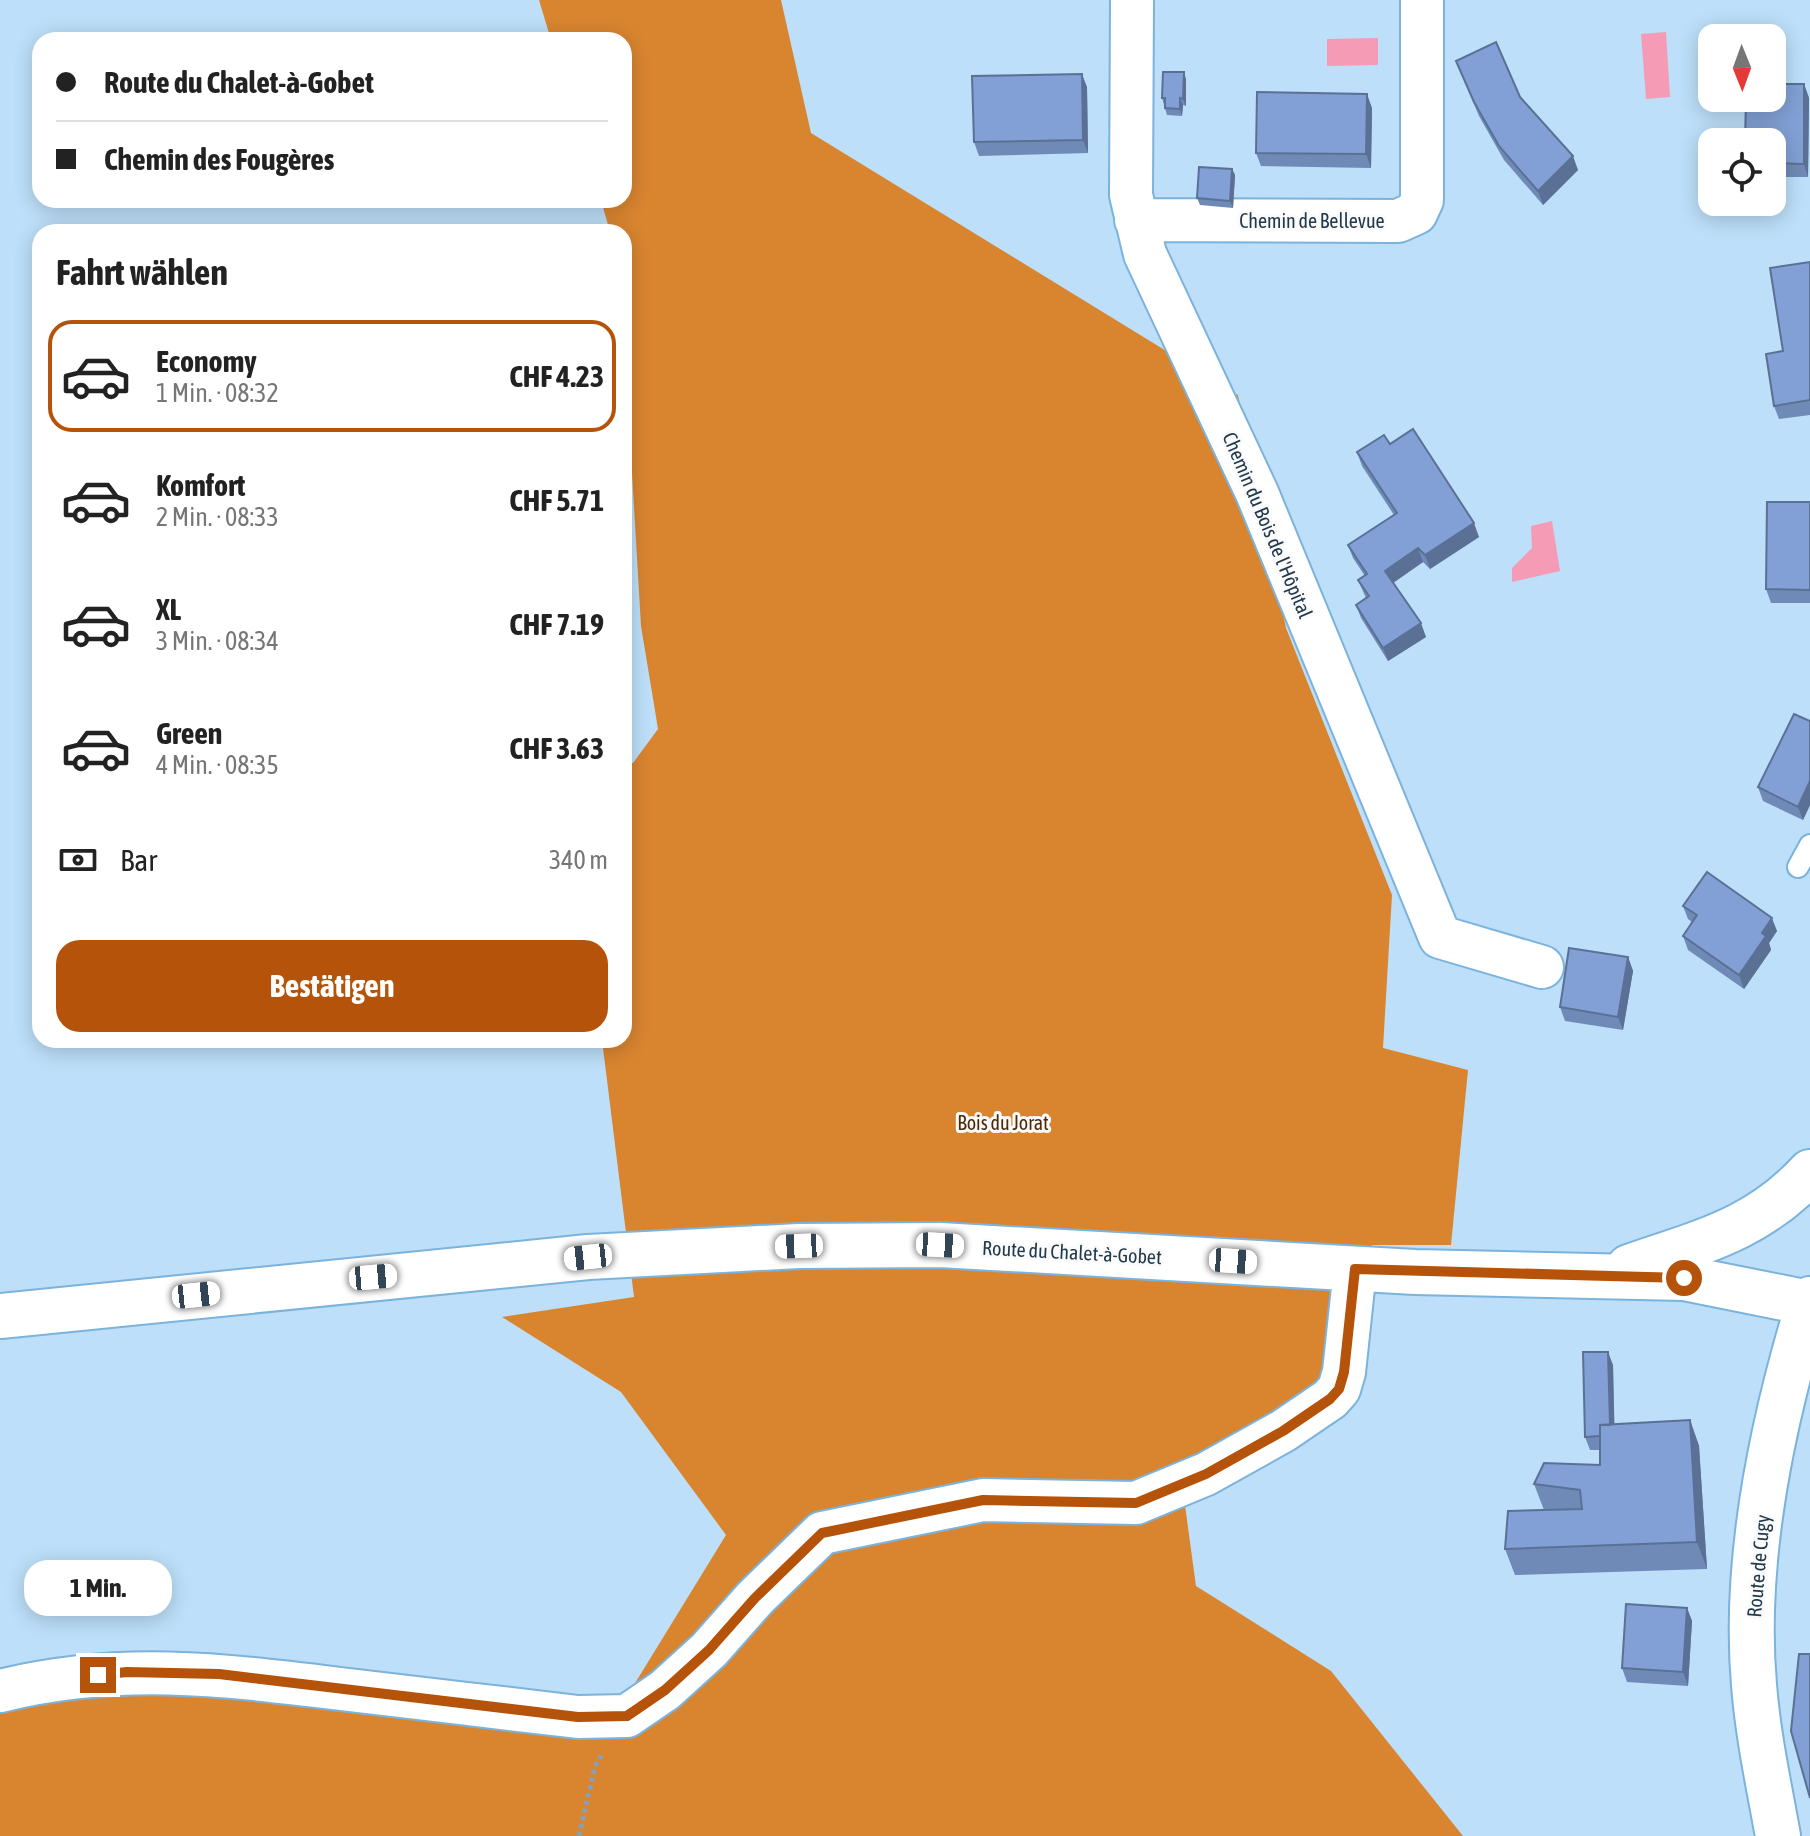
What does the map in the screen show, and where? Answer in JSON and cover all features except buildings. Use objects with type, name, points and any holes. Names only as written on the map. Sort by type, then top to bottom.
[{"type":"main road","points":[[1604,1276],[1732,1231],[1788,1197],[1810,1172]]},
{"type":"main road","name":"Route du Chalet-à-Gobet","points":[[0,1316],[588,1257],[769,1247],[940,1245],[1355,1269],[1684,1278],[1809,1301]]},
{"type":"main road","name":"Route de Cugy","points":[[1778,1836],[1760,1739],[1754,1684],[1753,1607],[1758,1535],[1766,1486],[1785,1391],[1809,1301]]},
{"type":"street","name":"Chemin du Bois de l'Hôpital","points":[[1132,0],[1131,195],[1145,254],[1257,493],[1440,937],[1542,967]]},
{"type":"street","name":"Chemin de Bellevue","points":[[1136,220],[1398,221],[1416,213],[1422,200],[1422,0]]},
{"type":"street","points":[[0,1691],[38,1682],[127,1672],[219,1674],[578,1717],[627,1716],[665,1690],[709,1650],[755,1598],[822,1533],[983,1500],[1136,1503],[1206,1474],[1283,1431],[1330,1399],[1339,1389],[1344,1372],[1355,1269]]},
{"type":"lane","points":[[1798,867],[1810,845]]},
{"type":"path","points":[[579,1836],[595,1766],[627,1716]]},
{"type":"green space","name":"Bois du Jorat","points":[[539,0],[781,0],[811,133],[1238,395],[1286,628],[1392,895],[1383,1048],[1468,1070],[1451,1245],[1372,1245],[1332,1389],[1181,1476],[1196,1586],[1331,1671],[1463,1836],[0,1836],[0,1709],[128,1686],[602,1737],[726,1535],[621,1392],[502,1317],[634,1297],[603,1048],[632,1048],[632,763],[658,729],[641,626],[632,473],[632,224],[608,224],[603,208],[632,208],[632,32],[549,32]]},
{"type":"shaded area","points":[[1666,32],[1670,97],[1646,99],[1641,34]]},
{"type":"shaded area","points":[[1378,38],[1378,65],[1327,66],[1327,39]]},
{"type":"shaded area","points":[[1552,521],[1560,571],[1512,582],[1512,568],[1532,548],[1531,526]]},
{"type":"route","points":[[98,1675],[127,1672],[219,1674],[578,1717],[627,1716],[665,1690],[709,1650],[755,1598],[822,1533],[983,1500],[1136,1503],[1206,1474],[1283,1431],[1330,1399],[1339,1389],[1344,1372],[1355,1269],[1684,1278]]}]
